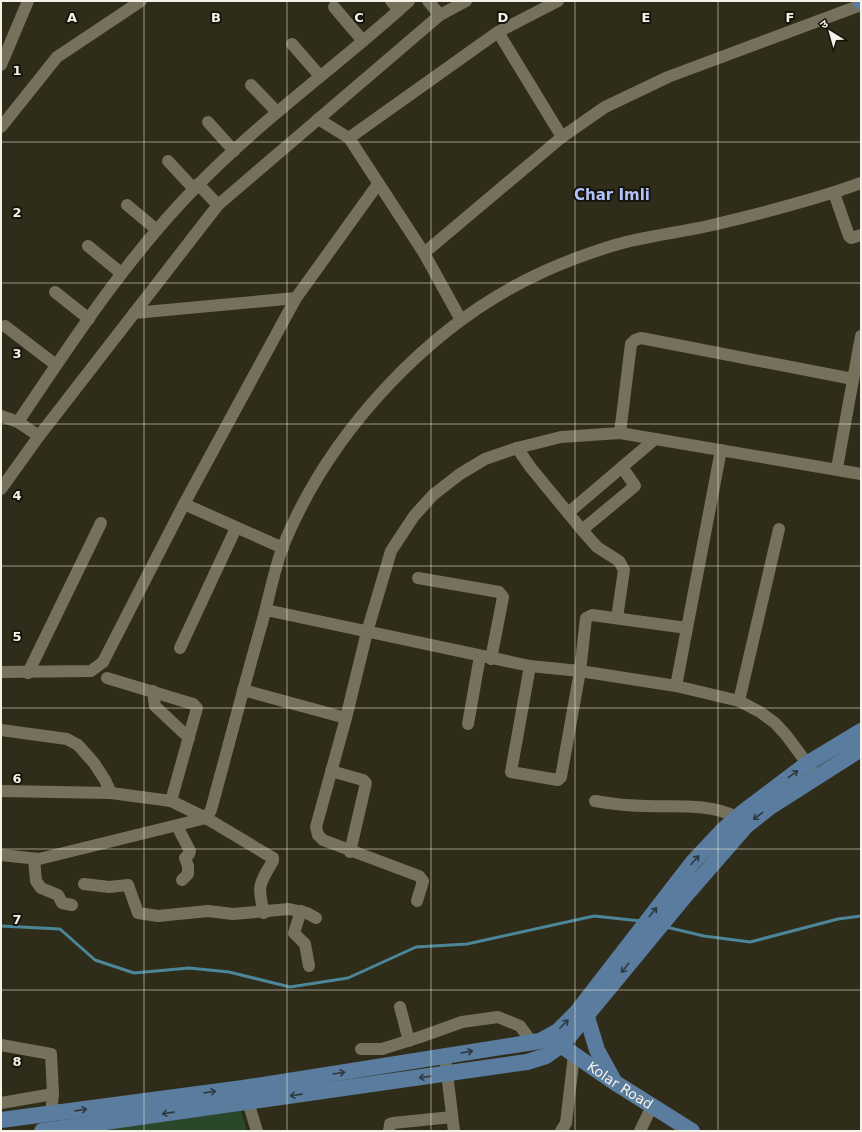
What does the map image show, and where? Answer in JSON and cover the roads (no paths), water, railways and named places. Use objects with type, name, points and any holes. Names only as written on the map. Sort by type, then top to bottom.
[{"type":"main road","points":[[42,1131],[448,1074],[527,1062],[546,1056],[555,1041],[577,1012],[678,893],[746,826],[861,731]]},
{"type":"main road","points":[[678,893],[693,862],[737,817],[812,770],[861,749]]},
{"type":"main road","points":[[1,1120],[243,1088],[531,1041],[555,1041],[587,1017],[643,936]]},
{"type":"main road","points":[[587,1017],[597,1050],[614,1082]]},
{"type":"main road","name":"Kolar Road","points":[[555,1041],[614,1082],[692,1131]]},
{"type":"street","points":[[1,65],[28,1]]},
{"type":"street","points":[[1,127],[57,57],[141,1]]},
{"type":"street","points":[[391,1],[399,10]]},
{"type":"street","points":[[18,422],[121,273],[156,230],[196,186],[277,112],[409,1]]},
{"type":"street","points":[[428,1],[440,15]]},
{"type":"street","points":[[1,489],[39,436],[218,205],[440,15],[466,1]]},
{"type":"street","points":[[349,138],[498,32],[558,1]]},
{"type":"street","points":[[424,253],[562,137],[605,106],[668,77],[861,2]]},
{"type":"street","points":[[334,7],[363,41]]},
{"type":"street","points":[[498,32],[562,137]]},
{"type":"street","points":[[292,44],[320,76]]},
{"type":"street","points":[[251,85],[277,112]]},
{"type":"street","points":[[318,119],[349,138],[424,253],[461,320]]},
{"type":"street","points":[[208,122],[234,151]]},
{"type":"street","points":[[168,161],[218,205]]},
{"type":"street","points":[[1,855],[34,859],[206,818],[211,810],[282,548],[304,501],[322,469],[351,428],[392,382],[431,343],[461,320],[545,271],[617,245],[709,226],[834,193],[861,183]]},
{"type":"street","points":[[1,672],[28,673],[91,670],[103,662],[184,504],[296,298],[378,184]]},
{"type":"street","points":[[834,193],[849,236],[851,238],[861,235]]},
{"type":"street","points":[[127,204],[156,230]]},
{"type":"street","points":[[88,246],[121,273]]},
{"type":"street","points":[[56,292],[89,319]]},
{"type":"street","points":[[134,313],[296,298]]},
{"type":"street","points":[[5,326],[56,365]]},
{"type":"street","points":[[837,468],[861,336]]},
{"type":"street","points":[[620,433],[631,344],[635,340],[641,338],[853,378]]},
{"type":"street","points":[[1,416],[18,422],[39,436]]},
{"type":"street","points":[[418,901],[423,881],[419,876],[350,852],[323,840],[318,835],[316,827],[346,718],[367,632],[391,552],[414,516],[433,495],[460,474],[485,460],[517,448],[561,437],[620,433],[837,468],[861,474]]},
{"type":"street","points":[[568,513],[655,439]]},
{"type":"street","points":[[517,448],[531,468],[597,547],[622,564],[624,570],[617,618]]},
{"type":"street","points":[[676,686],[721,450]]},
{"type":"street","points":[[582,530],[635,486],[622,467]]},
{"type":"street","points":[[184,504],[282,548]]},
{"type":"street","points":[[28,673],[101,523]]},
{"type":"street","points":[[180,648],[236,528]]},
{"type":"street","points":[[739,701],[779,529]]},
{"type":"street","points":[[418,578],[499,592],[502,594],[503,597],[468,724]]},
{"type":"street","points":[[266,610],[530,666],[580,671],[676,686],[739,701],[760,712],[775,723],[786,735],[812,770]]},
{"type":"street","points":[[530,666],[511,772],[558,780],[561,778],[580,671],[586,618],[592,615],[687,628]]},
{"type":"street","points":[[107,678],[193,704],[196,708],[196,713],[171,801]]},
{"type":"street","points":[[243,690],[346,718]]},
{"type":"street","points":[[153,691],[155,706],[189,738]]},
{"type":"street","points":[[1,730],[67,739],[78,745],[90,758],[105,780],[111,793]]},
{"type":"street","points":[[331,771],[363,780],[366,783],[350,852]]},
{"type":"street","points":[[1,792],[111,793],[171,801],[206,818],[273,858],[273,861],[261,880],[259,888],[264,913]]},
{"type":"street","points":[[595,801],[625,806],[710,807],[724,810],[737,817]]},
{"type":"street","points":[[177,826],[190,851],[185,858],[188,866],[188,874],[182,880]]},
{"type":"street","points":[[34,859],[35,878],[41,888],[58,895],[62,903],[72,905]]},
{"type":"street","points":[[84,884],[109,887],[128,885],[138,913],[158,916],[208,911],[233,914],[264,913],[289,909],[301,911],[316,918]]},
{"type":"street","points":[[301,911],[294,933],[305,944],[309,966]]},
{"type":"street","points":[[400,1008],[409,1041]]},
{"type":"street","points":[[361,1049],[382,1049],[462,1022],[498,1017],[520,1026],[531,1041]]},
{"type":"street","points":[[1,1046],[51,1054],[53,1094],[51,1114]]},
{"type":"street","points":[[566,1128],[574,1055]]},
{"type":"street","points":[[445,1056],[454,1131]]},
{"type":"street","points":[[1,1103],[53,1094]]},
{"type":"street","points":[[248,1102],[257,1131]]},
{"type":"street","points":[[640,1131],[652,1106]]},
{"type":"street","points":[[389,1131],[390,1124],[393,1123],[452,1117]]},
{"type":"waterway","points":[[1,926],[60,929],[95,960],[134,973],[189,968],[229,972],[290,987],[348,978],[416,947],[467,944],[594,916],[641,921]]},
{"type":"waterway","points":[[666,927],[704,936],[750,942],[838,919],[861,916]]},
{"type":"district","name":"Char Imli","points":[[612,195]]}]
